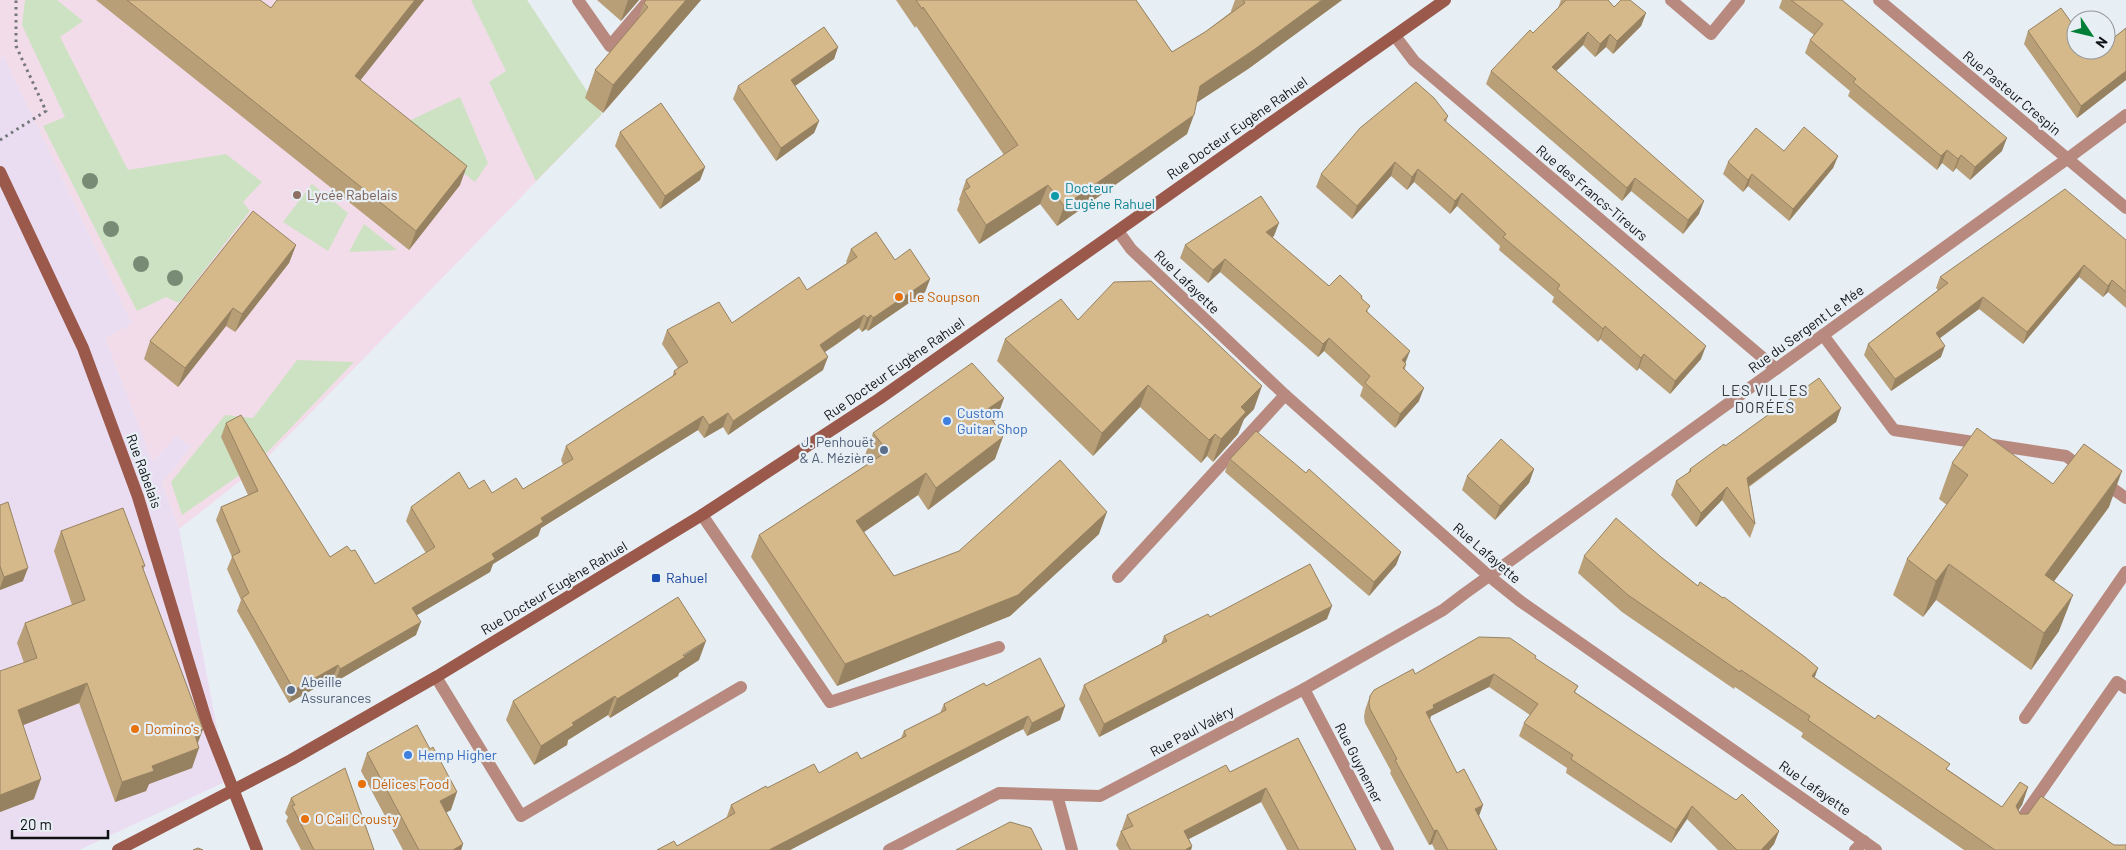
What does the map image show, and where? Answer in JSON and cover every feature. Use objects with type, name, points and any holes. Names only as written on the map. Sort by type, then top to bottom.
[{"type":"main road","name":"Rue Docteur Eugène Rahuel","points":[[118,850],[234,790],[436,677],[702,516],[879,399],[1445,0]]},
{"type":"main road","name":"Rue Rabelais","points":[[0,172],[82,348],[138,497],[207,723],[257,850]]},
{"type":"street","points":[[578,0],[610,46],[649,0]]},
{"type":"street","points":[[1671,0],[1711,34],[1740,0]]},
{"type":"street","name":"Rue Pasteur Crespin","points":[[1879,0],[2126,208]]},
{"type":"street","name":"Rue des Francs-Tireurs","points":[[1395,36],[1414,61],[1776,369]]},
{"type":"street","name":"Rue du Sergent Le Mée","points":[[1489,576],[2126,115]]},
{"type":"street","name":"Rue Lafayette","points":[[1118,231],[1131,249],[1284,395],[1489,576],[1528,607],[1859,846],[1876,850]]},
{"type":"street","points":[[1823,335],[1894,430],[2066,456],[2126,498]]},
{"type":"street","points":[[1118,576],[1284,395]]},
{"type":"street","points":[[702,516],[830,702],[999,647]]},
{"type":"street","points":[[2025,718],[2126,572]]},
{"type":"street","name":"Rue Paul Valéry","points":[[889,850],[999,793],[1100,796],[1304,689],[1444,610],[1489,576]]},
{"type":"street","points":[[436,677],[521,816],[740,687]]},
{"type":"street","points":[[2018,824],[2117,682],[2126,688]]},
{"type":"street","name":"Rue Guynemer","points":[[1304,689],[1388,850]]},
{"type":"street","points":[[1057,795],[1072,850]]},
{"type":"path","points":[[0,140],[46,112],[16,46],[16,0]]},
{"type":"shaded area","name":"Lycée Rabelais","points":[[0,0],[527,0],[602,114],[258,467],[179,529],[162,483],[191,447],[176,436],[153,462],[105,338],[132,324],[4,57],[0,58]]},
{"type":"shaded area","points":[[4,57],[132,324],[105,339],[154,461],[176,435],[191,447],[162,483],[179,529],[227,781],[79,850],[0,850],[0,58]]},
{"type":"green space","points":[[25,0],[57,0],[83,21],[60,37],[128,170],[226,154],[262,182],[243,202],[250,211],[179,303],[166,297],[137,311],[43,126],[65,117],[22,25]]},
{"type":"green space","points":[[471,0],[527,0],[602,114],[536,181],[489,82],[506,71]]},
{"type":"green space","points":[[460,97],[488,163],[475,182],[400,125]]},
{"type":"green space","points":[[312,184],[348,213],[328,251],[283,222]]},
{"type":"green space","points":[[364,224],[397,250],[349,252]]},
{"type":"green space","points":[[297,360],[354,362],[257,463],[182,515],[171,482],[225,415],[253,418]]},
{"type":"building","points":[[127,0],[260,0],[271,8],[277,0],[415,0],[355,76],[467,166],[416,231]]},
{"type":"building","points":[[646,0],[686,0],[613,85],[595,70],[648,7],[644,3]]},
{"type":"building","points":[[916,0],[1136,0],[1172,52],[1205,32],[1245,3],[1243,0],[1322,0],[1200,86],[1194,115],[1064,206],[1048,185],[986,225],[964,191],[970,187],[966,180],[1018,145],[923,7],[922,9]]},
{"type":"building","points":[[1566,0],[1608,0],[1614,7],[1621,0],[1630,0],[1646,13],[1617,41],[1610,34],[1600,44],[1588,32],[1552,67],[1704,201],[1688,220],[1635,178],[1627,188],[1491,71],[1530,30],[1533,33]]},
{"type":"building","points":[[1791,0],[1842,0],[2007,138],[1975,167],[1961,155],[1958,159],[1947,150],[1941,156],[1853,82],[1856,79],[1810,40],[1823,24]]},
{"type":"building","points":[[2061,8],[2066,15],[2066,60],[2116,60],[2116,36],[2126,28],[2126,71],[2081,106],[2028,31]]},
{"type":"building","points":[[824,27],[838,47],[791,80],[819,121],[781,148],[738,86]]},
{"type":"building","points":[[1416,82],[1434,98],[1448,116],[1444,120],[1706,346],[1675,381],[1644,354],[1641,358],[1605,326],[1603,329],[1557,289],[1560,285],[1503,237],[1506,234],[1462,193],[1455,201],[1418,169],[1412,177],[1395,162],[1357,206],[1321,174],[1360,128]]},
{"type":"building","points":[[661,103],[705,167],[665,196],[620,132]]},
{"type":"building","points":[[1804,127],[1838,156],[1793,209],[1752,174],[1748,180],[1728,162],[1756,128],[1784,151]]},
{"type":"building","points":[[2065,189],[2126,240],[2126,292],[2112,280],[2108,286],[2084,265],[2027,332],[1983,297],[1936,333],[1945,346],[1895,379],[1868,344],[1948,283],[1940,277]]},
{"type":"building","points":[[1261,196],[1279,223],[1266,232],[1329,286],[1340,275],[1370,306],[1366,311],[1410,351],[1402,360],[1406,364],[1403,368],[1424,388],[1400,414],[1365,383],[1370,376],[1329,338],[1323,344],[1225,259],[1213,270],[1185,245]]},
{"type":"building","points":[[253,211],[296,245],[242,314],[233,308],[185,368],[150,341]]},
{"type":"building","points":[[876,232],[895,260],[910,249],[930,279],[873,318],[871,315],[867,318],[864,315],[820,345],[828,357],[733,421],[728,413],[709,425],[703,416],[541,518],[543,522],[492,554],[495,559],[412,608],[421,622],[340,669],[338,665],[294,690],[242,598],[249,593],[232,556],[240,552],[221,507],[258,491],[226,423],[241,415],[330,557],[347,546],[351,551],[355,550],[375,584],[435,547],[411,507],[459,472],[469,489],[484,480],[492,493],[516,478],[523,489],[573,459],[566,446],[676,374],[674,371],[688,362],[667,330],[719,302],[732,323],[799,277],[807,290],[857,257],[851,249]]},
{"type":"building","points":[[1151,281],[1262,386],[1241,407],[1246,412],[1221,439],[1215,434],[1209,440],[1148,385],[1102,433],[1005,339],[1061,299],[1078,320],[1114,282]]},
{"type":"building","points":[[972,363],[1004,398],[986,410],[1003,437],[936,488],[926,473],[856,521],[894,576],[959,551],[1060,460],[1107,512],[1018,595],[845,664],[759,535],[888,451],[873,433]]},
{"type":"building","points":[[1819,378],[1841,408],[1747,478],[1755,524],[1727,487],[1701,513],[1676,481],[1724,444],[1725,446]]},
{"type":"building","points":[[1977,428],[2053,484],[2084,444],[2122,471],[2045,575],[2073,595],[2044,633],[1949,564],[1936,581],[1907,559],[1968,475],[1952,463]]},
{"type":"building","points":[[1256,431],[1306,473],[1309,469],[1401,552],[1374,582],[1230,459]]},
{"type":"building","points":[[1501,439],[1534,469],[1500,506],[1467,476]]},
{"type":"building","points":[[8,502],[28,568],[4,577],[0,566],[0,505]]},
{"type":"building","points":[[123,508],[145,566],[142,566],[203,729],[194,732],[199,748],[152,766],[154,771],[122,782],[87,683],[18,710],[41,779],[0,795],[0,671],[37,658],[25,623],[85,600],[61,531]]},
{"type":"building","points":[[1616,518],[1698,586],[1700,582],[1724,597],[1805,657],[1818,668],[1812,676],[1875,719],[1878,715],[1950,764],[1946,769],[2002,807],[2020,782],[2028,787],[2016,806],[2020,814],[2028,814],[2041,796],[2114,845],[2126,845],[2126,850],[1995,850],[1808,720],[1810,716],[1741,670],[1740,672],[1628,595],[1584,556]]},
{"type":"building","points":[[1310,564],[1332,606],[1104,724],[1084,685],[1167,641],[1164,636],[1208,614],[1210,617]]},
{"type":"building","points":[[678,597],[706,641],[683,655],[685,657],[617,699],[615,696],[572,723],[574,725],[541,746],[513,701]]},
{"type":"building","points":[[1479,637],[1510,638],[1536,656],[1535,658],[1578,686],[1574,692],[1736,800],[1742,794],[1779,831],[1761,850],[1737,850],[1692,806],[1676,830],[1571,759],[1573,755],[1524,723],[1538,704],[1494,674],[1433,705],[1434,708],[1426,712],[1457,773],[1464,769],[1483,805],[1475,809],[1497,850],[1448,850],[1437,830],[1434,831],[1395,760],[1397,759],[1370,709],[1370,696],[1374,690],[1413,669],[1415,674]]},
{"type":"building","points":[[1040,658],[1065,706],[1032,723],[1028,716],[769,850],[657,850],[674,841],[677,846],[735,813],[731,805],[766,786],[767,788],[814,764],[819,773],[857,752],[861,759],[906,736],[904,731],[946,710],[944,704],[984,683],[986,686]]},
{"type":"building","points":[[417,725],[430,749],[433,747],[457,792],[440,801],[463,844],[453,850],[419,850],[367,753]]},
{"type":"building","points":[[1298,738],[1356,850],[1299,850],[1266,788],[1184,831],[1192,846],[1185,850],[1131,850],[1121,831],[1133,826],[1127,815],[1226,765],[1230,772]]},
{"type":"building","points":[[345,768],[374,850],[314,850],[292,806],[295,805],[291,798]]},
{"type":"building","points":[[1010,822],[1031,828],[1042,850],[956,850]]},
{"type":"place","name":"Lycée Rabelais","points":[[297,195]]},
{"type":"place","name":"Docteur Eugène Rahuel","points":[[1055,196]]},
{"type":"place","name":"Le Soupson","points":[[899,297]]},
{"type":"place","name":"Custom Guitar Shop","points":[[947,421]]},
{"type":"place","name":"J. Penhouët & A. Mézière","points":[[884,450]]},
{"type":"place","name":"Rahuel","points":[[656,578]]},
{"type":"place","name":"Abeille Assurances","points":[[291,690]]},
{"type":"place","name":"Domino's","points":[[135,729]]},
{"type":"place","name":"Hemp Higher","points":[[408,755]]},
{"type":"place","name":"Délices Food","points":[[362,784]]},
{"type":"place","name":"O Cali Crousty","points":[[305,819]]},
{"type":"district","name":"LES VILLES DORÉES","points":[[1765,400]]}]
